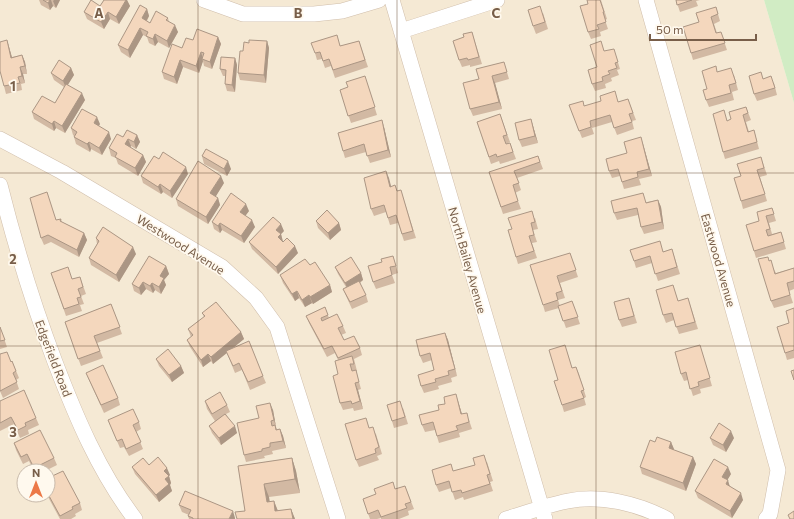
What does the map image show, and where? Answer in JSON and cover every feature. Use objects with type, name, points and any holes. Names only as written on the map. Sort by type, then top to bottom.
[{"type":"street","points":[[204,0],[243,14],[314,14],[342,11],[379,0]]},
{"type":"street","name":"North Bailey Avenue","points":[[392,0],[543,514]]},
{"type":"street","points":[[401,31],[497,0]]},
{"type":"street","name":"Eastwood Avenue","points":[[646,0],[778,470],[770,514],[766,519]]},
{"type":"street","name":"Westwood Avenue","points":[[0,139],[62,172],[222,267],[256,298],[277,327],[338,519]]},
{"type":"street","name":"Edgefield Road","points":[[0,185],[12,234],[38,315],[77,420],[118,496],[135,519]]},
{"type":"street","points":[[506,519],[543,514],[570,500],[602,499],[651,511],[667,519]]},
{"type":"shaded area","points":[[0,0],[764,0],[794,103],[794,519],[0,519]]},
{"type":"green space","points":[[764,0],[794,0],[794,103]]},
{"type":"building","points":[[43,0],[50,0],[48,3]]},
{"type":"building","points":[[91,0],[100,6],[104,0],[126,0],[116,17],[108,12],[101,22],[84,12]]},
{"type":"building","points":[[587,0],[600,0],[606,22],[597,25],[599,29],[588,32],[580,6],[588,4]]},
{"type":"building","points":[[676,0],[692,0],[677,5]]},
{"type":"building","points":[[140,5],[147,9],[142,18],[150,23],[156,11],[168,18],[166,20],[175,25],[167,41],[155,34],[153,39],[146,36],[148,32],[140,28],[128,50],[118,45]]},
{"type":"building","points":[[540,6],[545,22],[533,26],[528,10]]},
{"type":"building","points":[[716,7],[718,14],[711,17],[716,33],[721,32],[725,43],[691,53],[683,27],[699,22],[696,13]]},
{"type":"building","points":[[197,29],[218,37],[210,62],[202,59],[204,53],[201,52],[196,66],[180,60],[174,77],[162,72],[172,44],[182,48],[186,38],[193,40]]},
{"type":"building","points":[[472,32],[479,57],[468,60],[467,58],[459,60],[453,41],[464,37],[463,34]]},
{"type":"building","points":[[337,35],[340,46],[359,41],[365,60],[333,70],[329,59],[323,61],[320,52],[315,53],[311,43]]},
{"type":"building","points":[[7,40],[11,58],[22,55],[25,66],[20,67],[22,76],[18,77],[20,83],[4,86],[0,71],[0,42]]},
{"type":"building","points":[[249,40],[267,41],[264,75],[238,73],[240,51],[243,51],[244,42],[249,43]]},
{"type":"building","points":[[601,41],[604,51],[614,49],[618,62],[615,63],[617,68],[608,71],[610,74],[602,77],[603,81],[592,84],[588,70],[597,67],[590,45]]},
{"type":"building","points":[[221,57],[235,58],[232,85],[225,84],[226,70],[220,69]]},
{"type":"building","points":[[59,60],[71,68],[63,81],[51,73]]},
{"type":"building","points":[[504,62],[507,72],[492,76],[499,102],[470,109],[463,83],[479,79],[476,69]]},
{"type":"building","points":[[716,66],[717,72],[731,68],[736,83],[729,85],[731,93],[706,100],[703,90],[707,89],[702,71]]},
{"type":"building","points":[[761,72],[763,79],[771,76],[775,88],[754,94],[749,76]]},
{"type":"building","points":[[365,76],[375,107],[348,116],[340,90],[348,87],[346,82]]},
{"type":"building","points":[[66,84],[82,93],[62,126],[54,121],[52,124],[32,112],[42,96],[55,103]]},
{"type":"building","points":[[615,91],[618,102],[628,99],[633,113],[629,114],[632,122],[614,128],[610,115],[590,121],[591,127],[579,131],[569,105],[583,101],[584,106],[601,101],[600,96]]},
{"type":"building","points":[[746,107],[748,113],[743,115],[748,132],[754,130],[757,142],[723,152],[713,114],[724,110],[727,121],[731,119],[729,112]]},
{"type":"building","points":[[82,109],[97,117],[94,123],[109,132],[99,148],[89,142],[87,144],[74,137],[77,132],[71,128]]},
{"type":"building","points":[[500,114],[507,135],[503,136],[506,144],[510,143],[513,152],[497,157],[496,154],[489,157],[477,122]]},
{"type":"building","points":[[531,119],[535,136],[519,140],[515,123]]},
{"type":"building","points":[[382,120],[388,150],[367,156],[364,144],[343,151],[338,133]]},
{"type":"building","points":[[127,130],[137,135],[134,142],[128,139],[125,144],[143,155],[135,168],[115,157],[117,153],[109,148],[117,134],[123,137]]},
{"type":"building","points":[[641,137],[649,169],[637,172],[638,177],[622,182],[618,169],[609,171],[606,159],[627,153],[624,142]]},
{"type":"building","points":[[206,149],[228,161],[224,169],[202,156]]},
{"type":"building","points":[[163,152],[186,167],[170,191],[160,184],[158,187],[141,176],[154,156],[159,159]]},
{"type":"building","points":[[538,156],[540,162],[514,171],[519,183],[513,185],[518,201],[501,207],[489,172]]},
{"type":"building","points":[[761,157],[764,168],[757,170],[765,194],[741,201],[734,178],[741,176],[737,164]]},
{"type":"building","points":[[198,161],[221,176],[210,193],[218,198],[206,217],[176,199]]},
{"type":"building","points":[[386,171],[390,187],[395,185],[397,191],[401,190],[413,231],[402,234],[396,215],[388,218],[384,205],[371,209],[364,178]]},
{"type":"building","points":[[47,192],[56,220],[61,219],[60,221],[84,233],[77,250],[48,235],[41,238],[30,198]]},
{"type":"building","points":[[231,193],[246,204],[240,212],[252,220],[241,236],[220,223],[218,226],[212,222]]},
{"type":"building","points":[[643,193],[646,203],[658,200],[662,222],[641,227],[637,208],[614,213],[611,201]]},
{"type":"building","points":[[772,208],[774,214],[766,216],[770,229],[766,230],[768,236],[781,232],[784,242],[754,251],[746,225],[759,221],[757,212]]},
{"type":"building","points":[[327,210],[339,223],[328,233],[316,221]]},
{"type":"building","points":[[532,211],[535,222],[531,223],[534,235],[529,236],[534,251],[516,257],[508,230],[512,229],[508,218]]},
{"type":"building","points":[[273,217],[281,224],[276,230],[281,234],[278,237],[283,242],[287,238],[295,246],[276,267],[249,242]]},
{"type":"building","points":[[103,227],[133,247],[116,275],[89,258],[99,241],[96,238]]},
{"type":"building","points":[[660,241],[663,252],[672,249],[677,267],[655,274],[650,256],[634,261],[630,250]]},
{"type":"building","points":[[570,253],[576,270],[557,276],[562,291],[556,293],[558,300],[543,305],[530,265]]},
{"type":"building","points":[[149,256],[166,266],[160,276],[164,278],[159,287],[152,283],[150,286],[143,282],[139,288],[132,284]]},
{"type":"building","points":[[393,256],[396,266],[390,267],[392,275],[373,282],[368,266],[382,262],[381,259]]},
{"type":"building","points":[[351,257],[361,273],[345,283],[335,267]]},
{"type":"building","points":[[768,257],[769,261],[771,260],[775,274],[794,268],[794,281],[787,283],[790,295],[771,301],[758,259]]},
{"type":"building","points":[[305,259],[310,265],[315,262],[330,285],[302,300],[297,291],[292,294],[280,275]]},
{"type":"building","points":[[68,267],[72,279],[80,277],[83,287],[78,289],[81,297],[77,298],[79,304],[64,309],[51,273]]},
{"type":"building","points":[[359,281],[366,295],[350,302],[343,289]]},
{"type":"building","points":[[673,285],[678,301],[688,298],[695,322],[676,327],[672,313],[663,315],[656,290]]},
{"type":"building","points":[[629,298],[634,316],[619,320],[614,302]]},
{"type":"building","points":[[572,301],[578,317],[563,321],[558,306]]},
{"type":"building","points":[[216,302],[241,332],[211,357],[208,354],[201,360],[187,340],[193,335],[188,329],[205,316],[202,313]]},
{"type":"building","points":[[111,304],[120,327],[94,336],[100,351],[78,359],[65,322]]},
{"type":"building","points":[[325,307],[328,315],[321,318],[322,321],[337,314],[343,326],[338,328],[344,340],[354,336],[360,348],[338,358],[332,346],[324,349],[306,316]]},
{"type":"building","points":[[794,308],[794,350],[785,353],[777,327],[789,323],[786,311]]},
{"type":"building","points":[[0,327],[5,340],[0,341]]},
{"type":"building","points":[[445,333],[455,369],[448,371],[449,375],[435,379],[436,382],[421,386],[418,375],[434,370],[430,353],[420,356],[416,340]]},
{"type":"building","points":[[249,341],[263,376],[248,382],[239,363],[233,366],[226,351]]},
{"type":"building","points":[[565,345],[572,368],[576,367],[584,390],[581,391],[584,398],[562,405],[554,381],[558,380],[549,350]]},
{"type":"building","points":[[700,345],[710,378],[698,382],[699,386],[690,389],[686,372],[681,374],[675,352]]},
{"type":"building","points":[[168,349],[181,366],[169,375],[156,359]]},
{"type":"building","points":[[7,352],[16,371],[13,373],[17,382],[0,391],[0,354]]},
{"type":"building","points":[[352,356],[354,364],[350,364],[352,371],[356,370],[359,382],[355,383],[360,401],[352,404],[351,401],[340,403],[333,376],[338,374],[335,361]]},
{"type":"building","points":[[103,365],[118,398],[101,405],[86,373]]},
{"type":"building","points":[[794,370],[794,380],[791,371]]},
{"type":"building","points":[[24,390],[36,418],[25,423],[26,426],[18,430],[11,417],[0,423],[0,401]]},
{"type":"building","points":[[220,392],[227,405],[212,414],[205,401]]},
{"type":"building","points":[[456,394],[461,414],[467,413],[469,422],[456,426],[458,430],[437,436],[433,422],[422,425],[419,415],[439,410],[438,405],[445,404],[444,397]]},
{"type":"building","points":[[400,401],[405,417],[392,421],[387,405]]},
{"type":"building","points":[[270,403],[274,420],[271,421],[272,426],[275,425],[276,430],[280,429],[283,441],[270,443],[270,447],[262,449],[262,451],[244,455],[237,423],[259,418],[256,406]]},
{"type":"building","points":[[133,409],[139,422],[133,425],[141,442],[126,449],[122,439],[117,441],[108,420]]},
{"type":"building","points":[[225,414],[235,426],[219,438],[209,426]]},
{"type":"building","points":[[366,418],[369,428],[373,427],[379,447],[375,449],[376,453],[356,460],[345,424]]},
{"type":"building","points":[[719,423],[731,431],[723,445],[710,438]]},
{"type":"building","points":[[40,430],[54,458],[44,463],[32,463],[27,454],[21,457],[14,443]]},
{"type":"building","points":[[657,437],[671,442],[669,448],[693,457],[683,483],[640,467],[650,440],[655,442]]},
{"type":"building","points":[[484,455],[490,474],[487,475],[490,484],[462,493],[461,490],[452,492],[449,481],[436,485],[432,470],[451,464],[453,471],[475,465],[473,458]]},
{"type":"building","points":[[158,457],[167,468],[164,471],[169,476],[165,479],[169,484],[156,495],[132,467],[143,458],[149,465]]},
{"type":"building","points":[[292,458],[295,479],[264,484],[267,502],[274,501],[275,511],[291,509],[293,519],[237,519],[235,512],[245,511],[238,466]]},
{"type":"building","points":[[714,459],[728,467],[722,477],[728,480],[726,484],[741,493],[730,511],[695,491]]},
{"type":"building","points":[[63,471],[80,503],[72,507],[73,509],[60,516],[53,503],[56,503],[56,474]]},
{"type":"building","points":[[393,482],[395,489],[405,486],[411,502],[405,504],[407,508],[381,517],[378,510],[368,514],[363,499],[376,494],[374,489]]},
{"type":"building","points":[[185,491],[233,511],[229,519],[193,519],[188,516],[191,510],[179,505]]},
{"type":"building","points":[[794,511],[794,519],[790,519],[788,515]]}]
